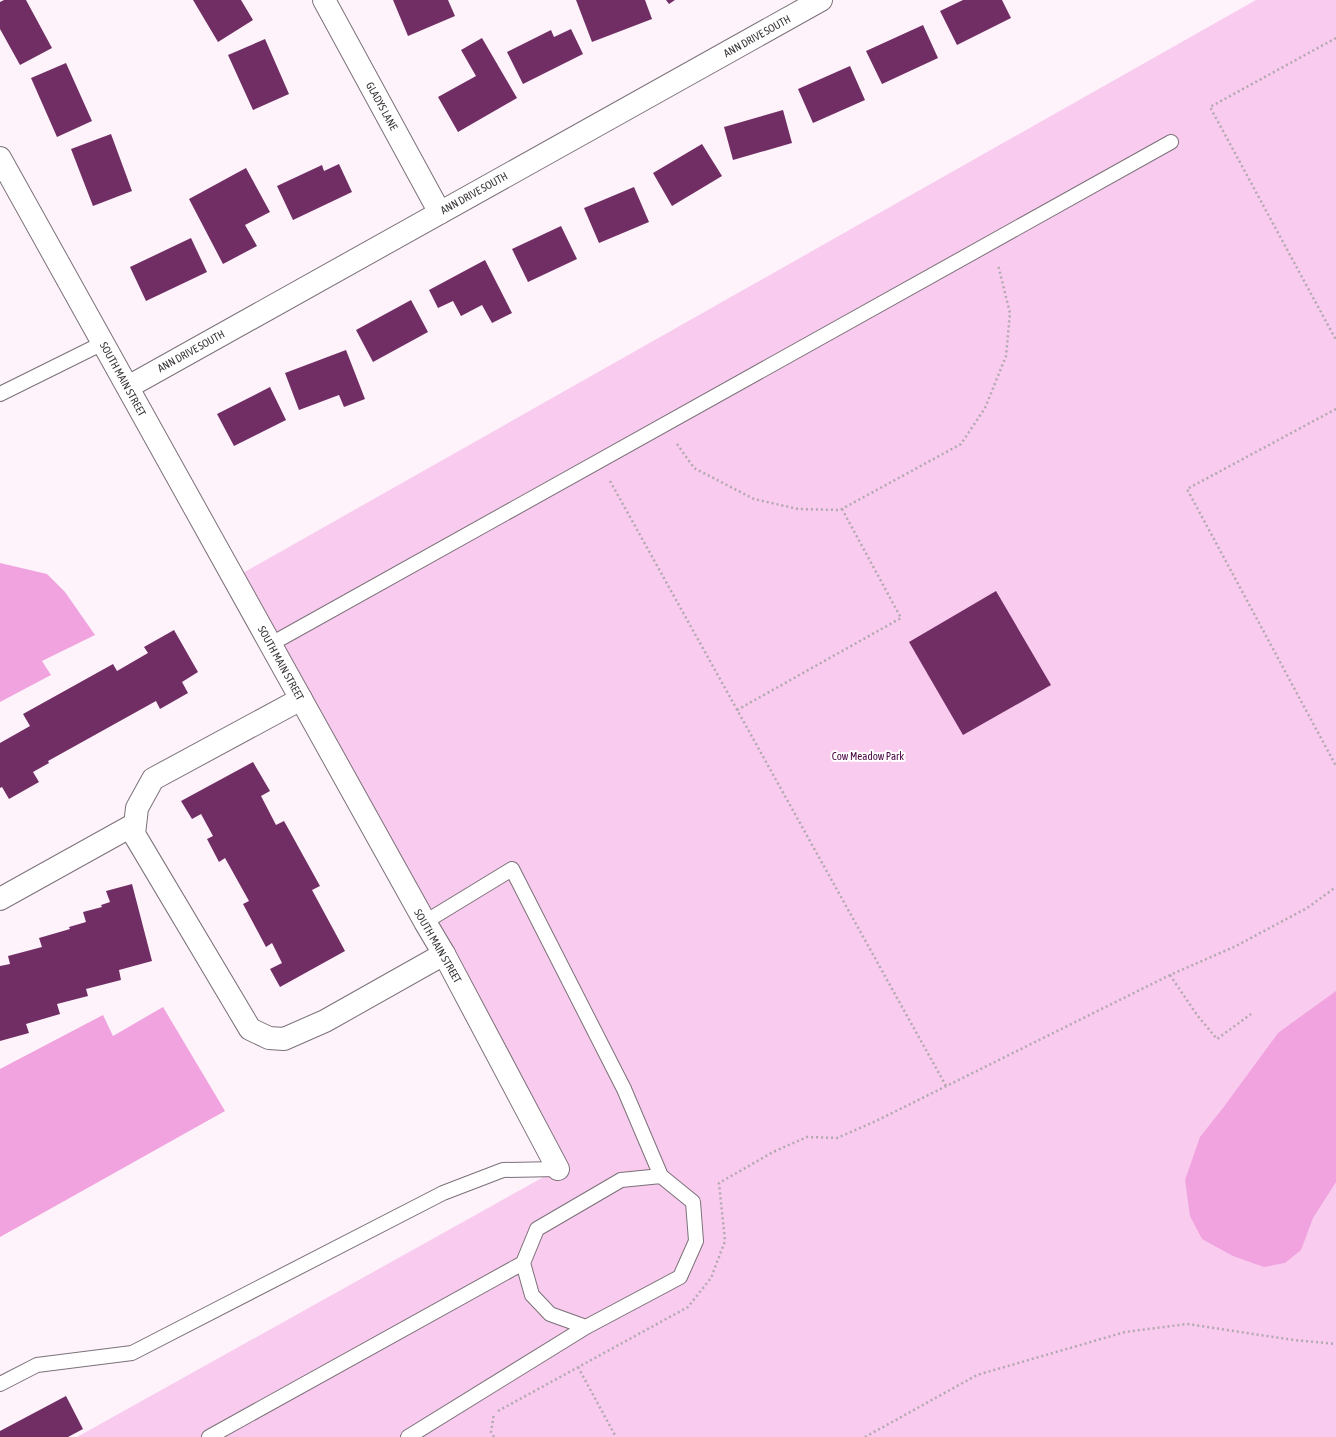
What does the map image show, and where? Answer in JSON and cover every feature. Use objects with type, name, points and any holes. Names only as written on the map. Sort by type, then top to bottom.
[{"type":"street","name":"GLADYS LANE","points":[[324,0],[440,213]]},
{"type":"street","name":"ANN DRIVE SOUTH","points":[[128,387],[821,0]]},
{"type":"street","name":"SOUTH MAIN STREET","points":[[0,158],[444,954],[558,1169]]},
{"type":"street","points":[[301,699],[153,779],[137,808],[134,834],[250,1029],[269,1038],[284,1039],[325,1021],[444,954]]},
{"type":"street","points":[[0,899],[136,824]]},
{"type":"lane","points":[[271,644],[1171,142]]},
{"type":"lane","points":[[0,394],[104,343]]},
{"type":"lane","points":[[408,1437],[586,1327],[680,1277],[696,1241],[693,1202],[661,1176],[624,1089],[512,868],[425,922]]},
{"type":"lane","points":[[0,1384],[36,1365],[132,1353],[451,1190],[502,1170],[558,1169]]},
{"type":"lane","points":[[586,1327],[550,1314],[532,1295],[523,1263],[537,1229],[621,1180],[661,1176]]},
{"type":"lane","points":[[209,1437],[523,1263]]},
{"type":"path","points":[[1336,38],[1210,107],[1336,340]]},
{"type":"path","points":[[664,425],[694,468],[754,500],[798,509],[842,509],[961,444],[985,408],[1006,356],[1010,313],[993,242]]},
{"type":"path","points":[[1336,409],[1187,489],[1336,766]]},
{"type":"path","points":[[599,462],[946,1086]]},
{"type":"path","points":[[737,710],[900,618],[842,509]]},
{"type":"path","points":[[494,1437],[491,1432],[493,1414],[688,1307],[711,1278],[724,1241],[719,1183],[773,1152],[806,1136],[837,1138],[946,1086],[1170,975],[1236,946],[1307,908],[1336,887]]},
{"type":"path","points":[[1170,975],[1196,1015],[1217,1039],[1251,1014]]},
{"type":"path","points":[[865,1437],[977,1375],[1125,1332],[1187,1324],[1294,1340],[1336,1344]]},
{"type":"path","points":[[578,1367],[616,1437]]},
{"type":"green space","name":"Cow Meadow Park","points":[[1256,0],[1336,0],[1336,1437],[77,1437],[558,1169],[234,578]]},
{"type":"shaded area","points":[[0,563],[47,574],[65,592],[95,635],[42,661],[51,675],[0,702]]},
{"type":"shaded area","points":[[1336,991],[1336,1182],[1313,1218],[1301,1250],[1285,1263],[1264,1267],[1233,1256],[1202,1239],[1190,1216],[1185,1180],[1200,1137],[1278,1033]]},
{"type":"shaded area","points":[[163,1007],[225,1111],[0,1237],[0,1069],[103,1015],[113,1036]]},
{"type":"building","points":[[4,0],[26,0],[52,48],[20,65],[0,29],[0,2]]},
{"type":"building","points":[[193,0],[241,0],[253,20],[218,42]]},
{"type":"building","points":[[393,0],[448,0],[455,16],[408,36]]},
{"type":"building","points":[[576,0],[645,0],[652,19],[592,42]]},
{"type":"building","points":[[666,0],[675,0],[669,4]]},
{"type":"building","points":[[963,0],[1002,0],[1011,18],[957,45],[940,11]]},
{"type":"building","points":[[923,25],[938,58],[882,84],[866,51]]},
{"type":"building","points":[[571,29],[583,54],[523,84],[507,52],[551,30],[554,37]]},
{"type":"building","points":[[482,38],[517,98],[458,132],[438,97],[476,76],[461,50]]},
{"type":"building","points":[[265,39],[289,94],[253,110],[228,55]]},
{"type":"building","points":[[66,63],[92,121],[57,137],[31,78]]},
{"type":"building","points":[[850,66],[865,100],[813,123],[798,89]]},
{"type":"building","points":[[783,110],[792,143],[733,160],[724,127]]},
{"type":"building","points":[[111,134],[132,191],[93,206],[71,149]]},
{"type":"building","points":[[702,144],[722,176],[672,206],[653,173]]},
{"type":"building","points":[[339,164],[352,192],[293,220],[277,186],[322,165],[324,171]]},
{"type":"building","points":[[246,168],[270,212],[245,225],[257,246],[223,264],[189,199]]},
{"type":"building","points":[[634,187],[649,222],[599,243],[584,208]]},
{"type":"building","points":[[561,226],[577,259],[528,282],[512,249]]},
{"type":"building","points":[[191,238],[207,272],[146,301],[130,267]]},
{"type":"building","points":[[485,260],[512,313],[492,323],[482,305],[461,316],[453,301],[438,308],[429,290]]},
{"type":"building","points":[[411,300],[428,332],[373,362],[356,330]]},
{"type":"building","points":[[346,350],[365,399],[344,407],[339,395],[299,410],[285,373]]},
{"type":"building","points":[[270,387],[286,420],[234,446],[217,414]]},
{"type":"building","points":[[996,591],[1051,685],[963,735],[909,642]]},
{"type":"building","points":[[174,630],[198,672],[182,682],[188,693],[160,709],[156,701],[48,761],[49,763],[33,772],[39,782],[9,799],[2,787],[0,788],[0,743],[30,726],[23,714],[113,664],[117,671],[148,653],[144,647]]},
{"type":"building","points":[[253,762],[270,791],[261,796],[276,825],[284,821],[320,886],[312,890],[345,951],[280,987],[270,969],[282,963],[272,943],[266,947],[243,904],[249,901],[225,858],[219,862],[207,839],[213,836],[201,814],[192,819],[181,801]]},
{"type":"building","points":[[132,884],[152,961],[119,970],[121,980],[86,989],[88,996],[57,1004],[60,1014],[26,1024],[29,1033],[0,1041],[0,966],[10,964],[8,956],[42,947],[39,938],[70,929],[69,927],[86,922],[83,912],[102,907],[101,905],[110,902],[106,891]]},
{"type":"building","points":[[66,1396],[83,1429],[68,1437],[0,1437],[0,1431]]}]
